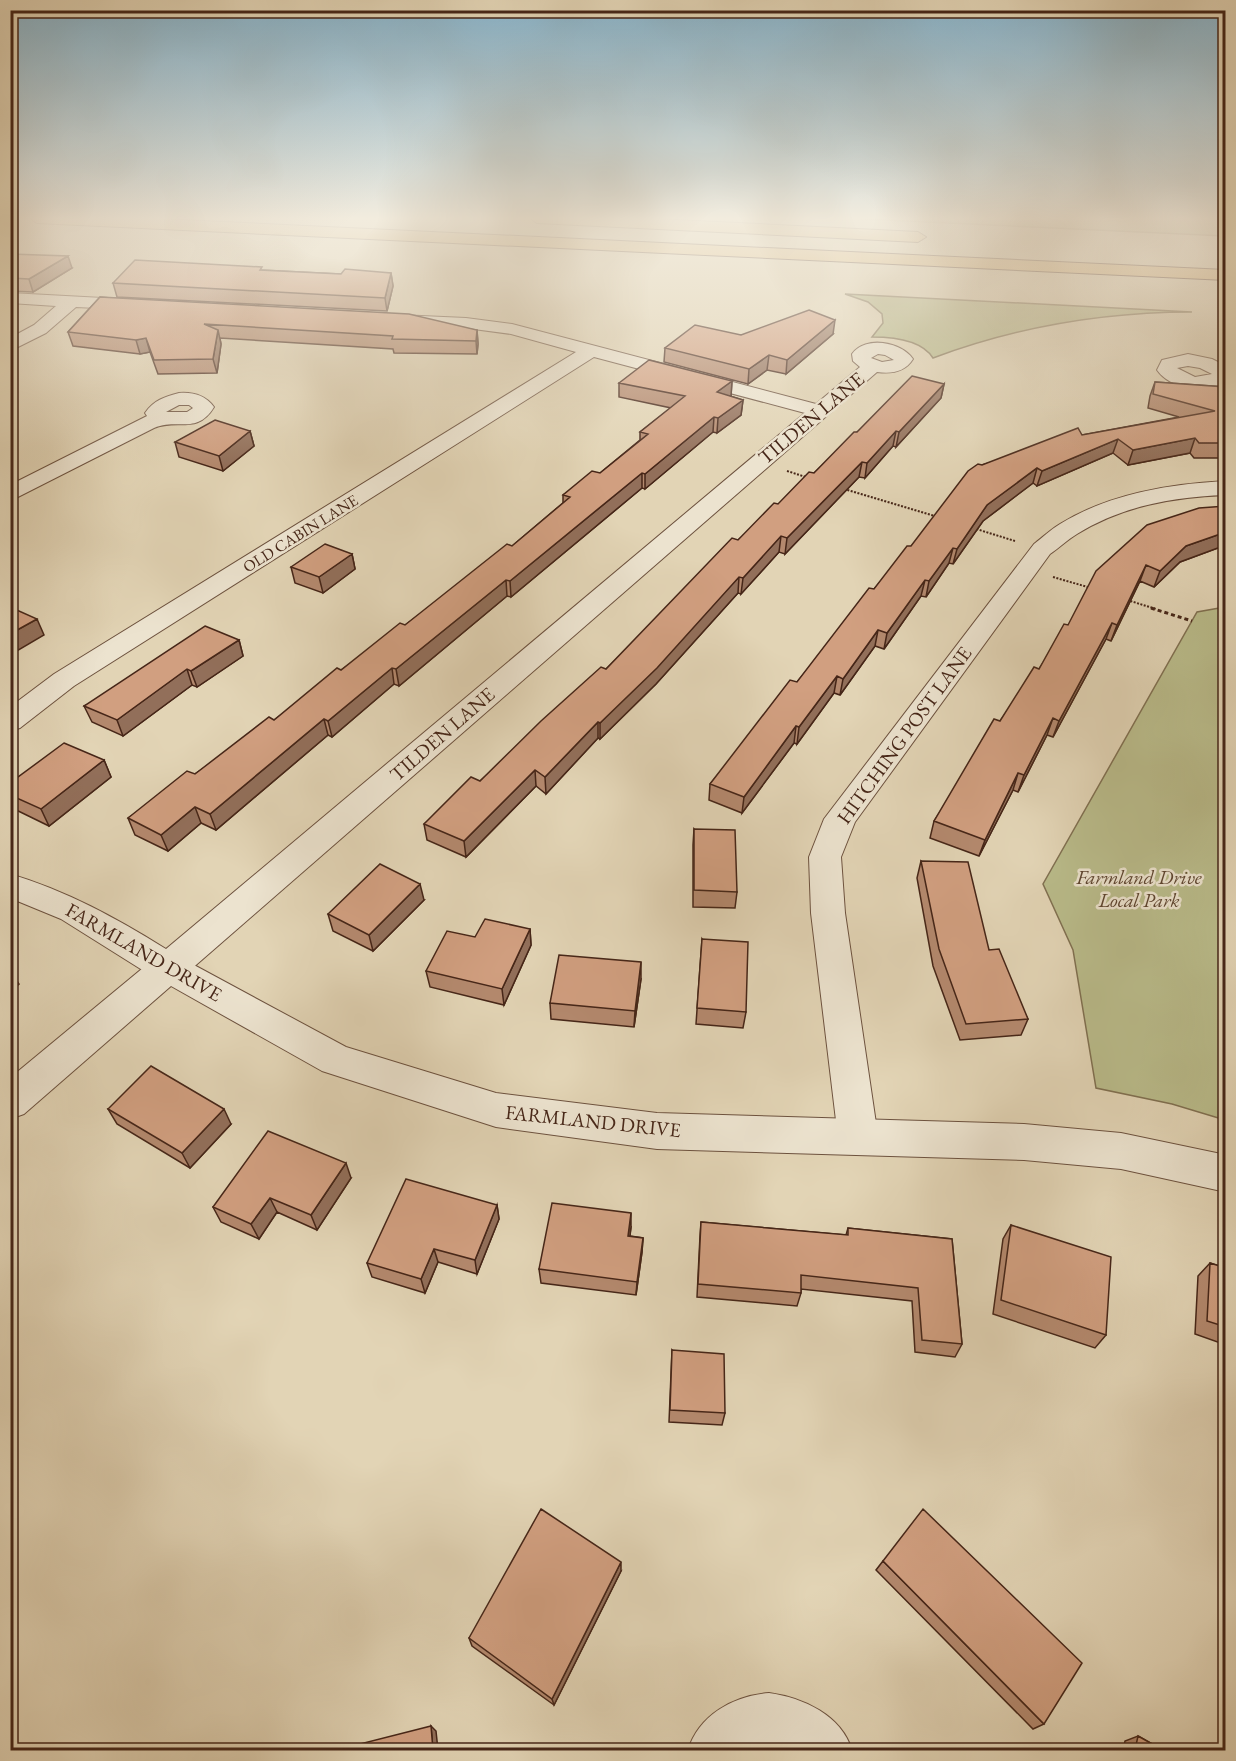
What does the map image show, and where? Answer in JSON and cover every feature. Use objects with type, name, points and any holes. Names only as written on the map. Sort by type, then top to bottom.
[{"type":"street","points":[[55,300],[155,306]]},
{"type":"street","points":[[10,346],[40,329],[72,301]]},
{"type":"street","points":[[382,319],[466,323],[512,330],[593,349],[819,411]]},
{"type":"street","name":"OLD CABIN LANE","points":[[10,722],[64,680],[593,349]]},
{"type":"street","name":"TILDEN LANE","points":[[10,1102],[873,366]]},
{"type":"street","points":[[10,494],[160,419]]},
{"type":"street","name":"HITCHING POST LANE","points":[[858,1137],[828,913],[825,857],[840,819],[1034,559],[1068,529],[1105,510],[1159,495],[1226,488]]},
{"type":"street","name":"FARMLAND DRIVE","points":[[10,886],[59,903],[90,918],[168,968],[335,1060],[496,1110],[657,1131],[1024,1142],[1121,1151],[1226,1174]]},
{"type":"street","points":[[716,1750],[725,1738],[745,1725],[766,1719],[789,1723],[811,1736],[824,1750]]},
{"type":"path","points":[[759,462],[816,480]]},
{"type":"path","points":[[838,487],[940,518]]},
{"type":"path","points":[[963,525],[1101,591]]},
{"type":"path","points":[[1121,598],[1192,621]]},
{"type":"green space","points":[[863,300],[964,300],[1192,312],[1126,315],[1060,323],[996,338],[933,358],[921,347],[906,340],[872,337],[883,323],[882,314]]},
{"type":"green space","name":"Farmland Drive Local Park","points":[[1226,607],[1225,1120],[1172,1104],[1096,1088],[1073,950],[1043,884],[1197,612]]},
{"type":"building","points":[[97,300],[158,300],[409,314],[477,330],[476,341],[392,339],[393,336],[204,324],[218,330],[213,359],[154,360],[146,338],[136,340],[68,332]]},
{"type":"building","points":[[809,310],[835,320],[787,360],[769,355],[749,369],[665,348],[695,325],[741,335]]},
{"type":"building","points":[[649,360],[732,381],[717,392],[743,400],[718,418],[714,417],[510,581],[506,580],[396,669],[392,668],[328,721],[324,719],[210,814],[195,807],[161,835],[128,818],[187,771],[195,774],[269,717],[274,720],[337,668],[341,670],[400,623],[405,625],[507,544],[512,546],[570,497],[563,495],[592,471],[600,473],[648,434],[640,432],[685,396],[619,383]]},
{"type":"building","points":[[912,376],[944,384],[867,463],[862,462],[787,538],[781,536],[743,578],[739,577],[657,668],[600,723],[598,722],[545,777],[535,770],[464,841],[424,824],[471,777],[480,781],[541,721],[601,667],[606,669],[732,538],[738,540],[774,503],[778,504],[809,472],[814,473]]},
{"type":"building","points":[[1155,382],[1226,387],[1226,443],[1199,443],[1195,438],[1133,450],[1118,439],[1042,471],[1037,468],[987,505],[957,549],[953,548],[929,581],[925,580],[887,633],[878,630],[843,679],[837,676],[799,727],[796,726],[744,797],[710,784],[790,680],[797,682],[869,588],[874,589],[907,546],[911,546],[968,471],[978,464],[982,465],[1078,428],[1082,435],[1215,411],[1153,394]]},
{"type":"building","points":[[215,420],[250,431],[219,456],[175,442]]},
{"type":"building","points":[[1226,506],[1226,532],[1186,546],[1160,571],[1146,565],[1117,625],[1112,623],[1059,721],[1053,718],[1024,775],[1018,773],[985,840],[934,821],[994,719],[1000,721],[1034,667],[1039,669],[1064,624],[1068,625],[1096,571],[1147,525],[1199,508]]},
{"type":"building","points":[[325,544],[352,554],[319,577],[291,567]]},
{"type":"building","points":[[10,607],[37,619],[10,634]]},
{"type":"building","points":[[205,626],[239,640],[191,671],[187,669],[117,720],[84,706]]},
{"type":"building","points":[[64,743],[104,760],[41,809],[10,795],[10,783]]},
{"type":"building","points":[[694,829],[735,830],[737,892],[694,890]]},
{"type":"building","points":[[921,861],[968,862],[989,950],[999,949],[1028,1019],[966,1024],[939,949]]},
{"type":"building","points":[[380,864],[420,884],[369,935],[328,914]]},
{"type":"building","points":[[485,919],[530,929],[502,989],[426,971],[447,931],[475,937]]},
{"type":"building","points":[[702,939],[748,942],[746,1012],[697,1008]]},
{"type":"building","points":[[559,955],[641,962],[635,1011],[550,1003]]},
{"type":"building","points":[[151,1066],[224,1109],[182,1153],[108,1109]]},
{"type":"building","points":[[268,1131],[346,1163],[311,1215],[270,1198],[251,1224],[213,1207]]},
{"type":"building","points":[[406,1179],[497,1205],[475,1260],[434,1249],[421,1279],[367,1263]]},
{"type":"building","points":[[552,1203],[631,1213],[628,1236],[643,1238],[637,1282],[539,1269]]},
{"type":"building","points":[[701,1222],[848,1235],[848,1228],[952,1239],[962,1344],[922,1340],[918,1288],[801,1275],[801,1293],[698,1284]]},
{"type":"building","points":[[1011,1225],[1111,1257],[1106,1335],[1001,1300]]},
{"type":"building","points":[[1210,1263],[1226,1268],[1226,1327],[1207,1321]]},
{"type":"building","points":[[672,1350],[724,1354],[725,1413],[670,1410]]},
{"type":"building","points":[[541,1509],[621,1562],[552,1699],[469,1638]]},
{"type":"building","points":[[923,1509],[1082,1663],[1044,1724],[883,1561]]},
{"type":"building","points":[[431,1726],[433,1750],[348,1750],[348,1747]]},
{"type":"building","points":[[1138,1736],[1163,1750],[1135,1750]]}]
